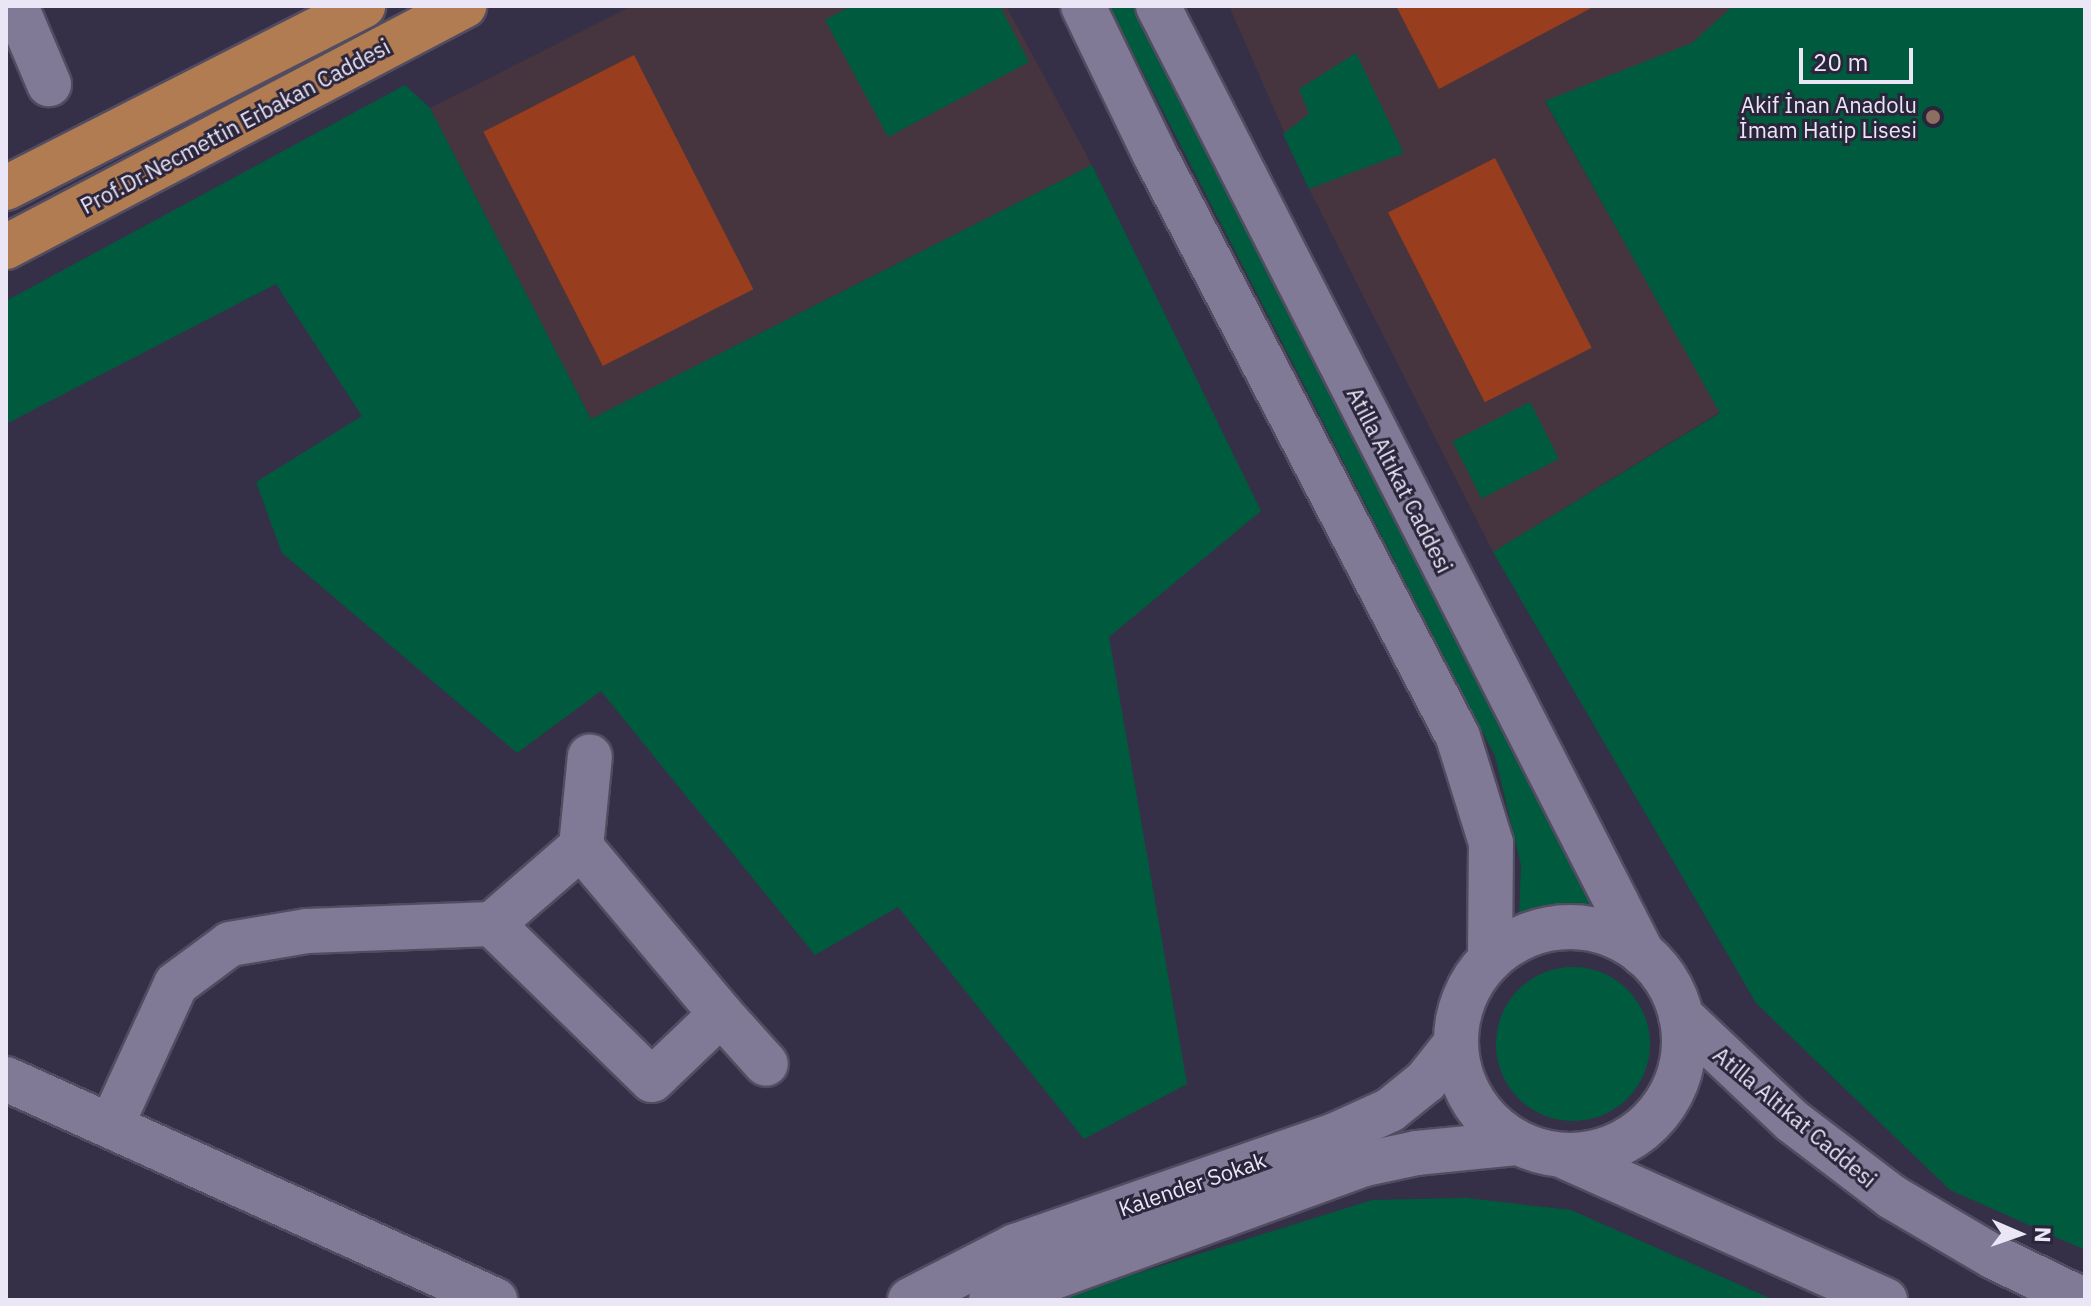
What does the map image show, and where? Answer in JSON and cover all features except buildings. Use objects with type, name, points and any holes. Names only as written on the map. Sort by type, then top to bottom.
[{"type":"main road","name":"Prof.Dr.Necmettin Erbakan Caddesi","points":[[6,188],[363,6]]},
{"type":"main road","name":"Prof.Dr.Necmettin Erbakan Caddesi","points":[[6,247],[464,6]]},
{"type":"street","points":[[16,6],[49,84]]},
{"type":"street","points":[[1083,6],[1154,153],[1458,737],[1491,843],[1490,960]]},
{"type":"street","name":"Atilla Altıkat Caddesi","points":[[1158,6],[1643,954]]},
{"type":"street","points":[[111,1126],[176,984],[230,944],[307,931],[492,924],[581,847],[590,756]]},
{"type":"street","points":[[581,847],[766,1064]]},
{"type":"street","points":[[492,924],[652,1080],[721,1014]]},
{"type":"street","points":[[1560,1155],[1606,1150],[1633,1137],[1656,1116],[1678,1076],[1684,1047],[1681,1016],[1663,975],[1643,954],[1603,932],[1558,928],[1514,942],[1490,960],[1465,998],[1456,1043],[1473,1101],[1517,1143],[1560,1155],[1885,1300]]},
{"type":"street","name":"Atilla Altıkat Caddesi","points":[[1681,1016],[1792,1121],[1892,1197],[1994,1257],[2083,1300]]},
{"type":"street","name":"Kalender Sokak","points":[[910,1300],[1015,1246],[1335,1135],[1390,1110],[1426,1081],[1456,1043]]},
{"type":"street","points":[[6,1079],[495,1300]]},
{"type":"street","name":"Kalender Sokak","points":[[991,1300],[1365,1164],[1417,1153],[1517,1143]]},
{"type":"shaded area","points":[[632,6],[1006,6],[1092,165],[591,419],[430,108]]},
{"type":"shaded area","points":[[1229,6],[2085,6],[2085,145],[1545,102],[1720,412],[1493,552],[1309,189]]},
{"type":"green space","points":[[851,6],[1000,6],[1029,62],[888,137],[825,20]]},
{"type":"green space","points":[[1109,6],[1141,6],[1599,910],[1575,906],[1519,916],[1521,865],[1495,756]]},
{"type":"green space","points":[[1733,6],[2083,6],[2085,10],[2085,1250],[1950,1190],[1756,1003],[1493,552],[1720,413],[1545,101],[1692,43]]},
{"type":"green space","points":[[1356,53],[1404,153],[1309,189],[1283,134],[1309,114],[1299,89]]},
{"type":"green space","points":[[405,85],[430,108],[591,419],[1092,165],[1261,511],[1109,637],[1187,1084],[1084,1139],[898,907],[815,955],[601,691],[517,753],[282,553],[256,482],[362,416],[276,284],[6,424],[6,301]]},
{"type":"green space","points":[[1530,402],[1559,459],[1482,499],[1452,441]]},
{"type":"green space","points":[[1573,967],[1602,973],[1627,990],[1644,1015],[1650,1044],[1644,1073],[1627,1098],[1602,1115],[1573,1121],[1544,1115],[1519,1098],[1502,1073],[1496,1044],[1502,1015],[1519,990],[1544,973]]},
{"type":"green space","points":[[1466,1198],[1571,1210],[1774,1300],[1052,1300],[1372,1200]]},
{"type":"place","name":"Akif İnan Anadolu İmam Hatip Lisesi","points":[[1933,117]]}]
